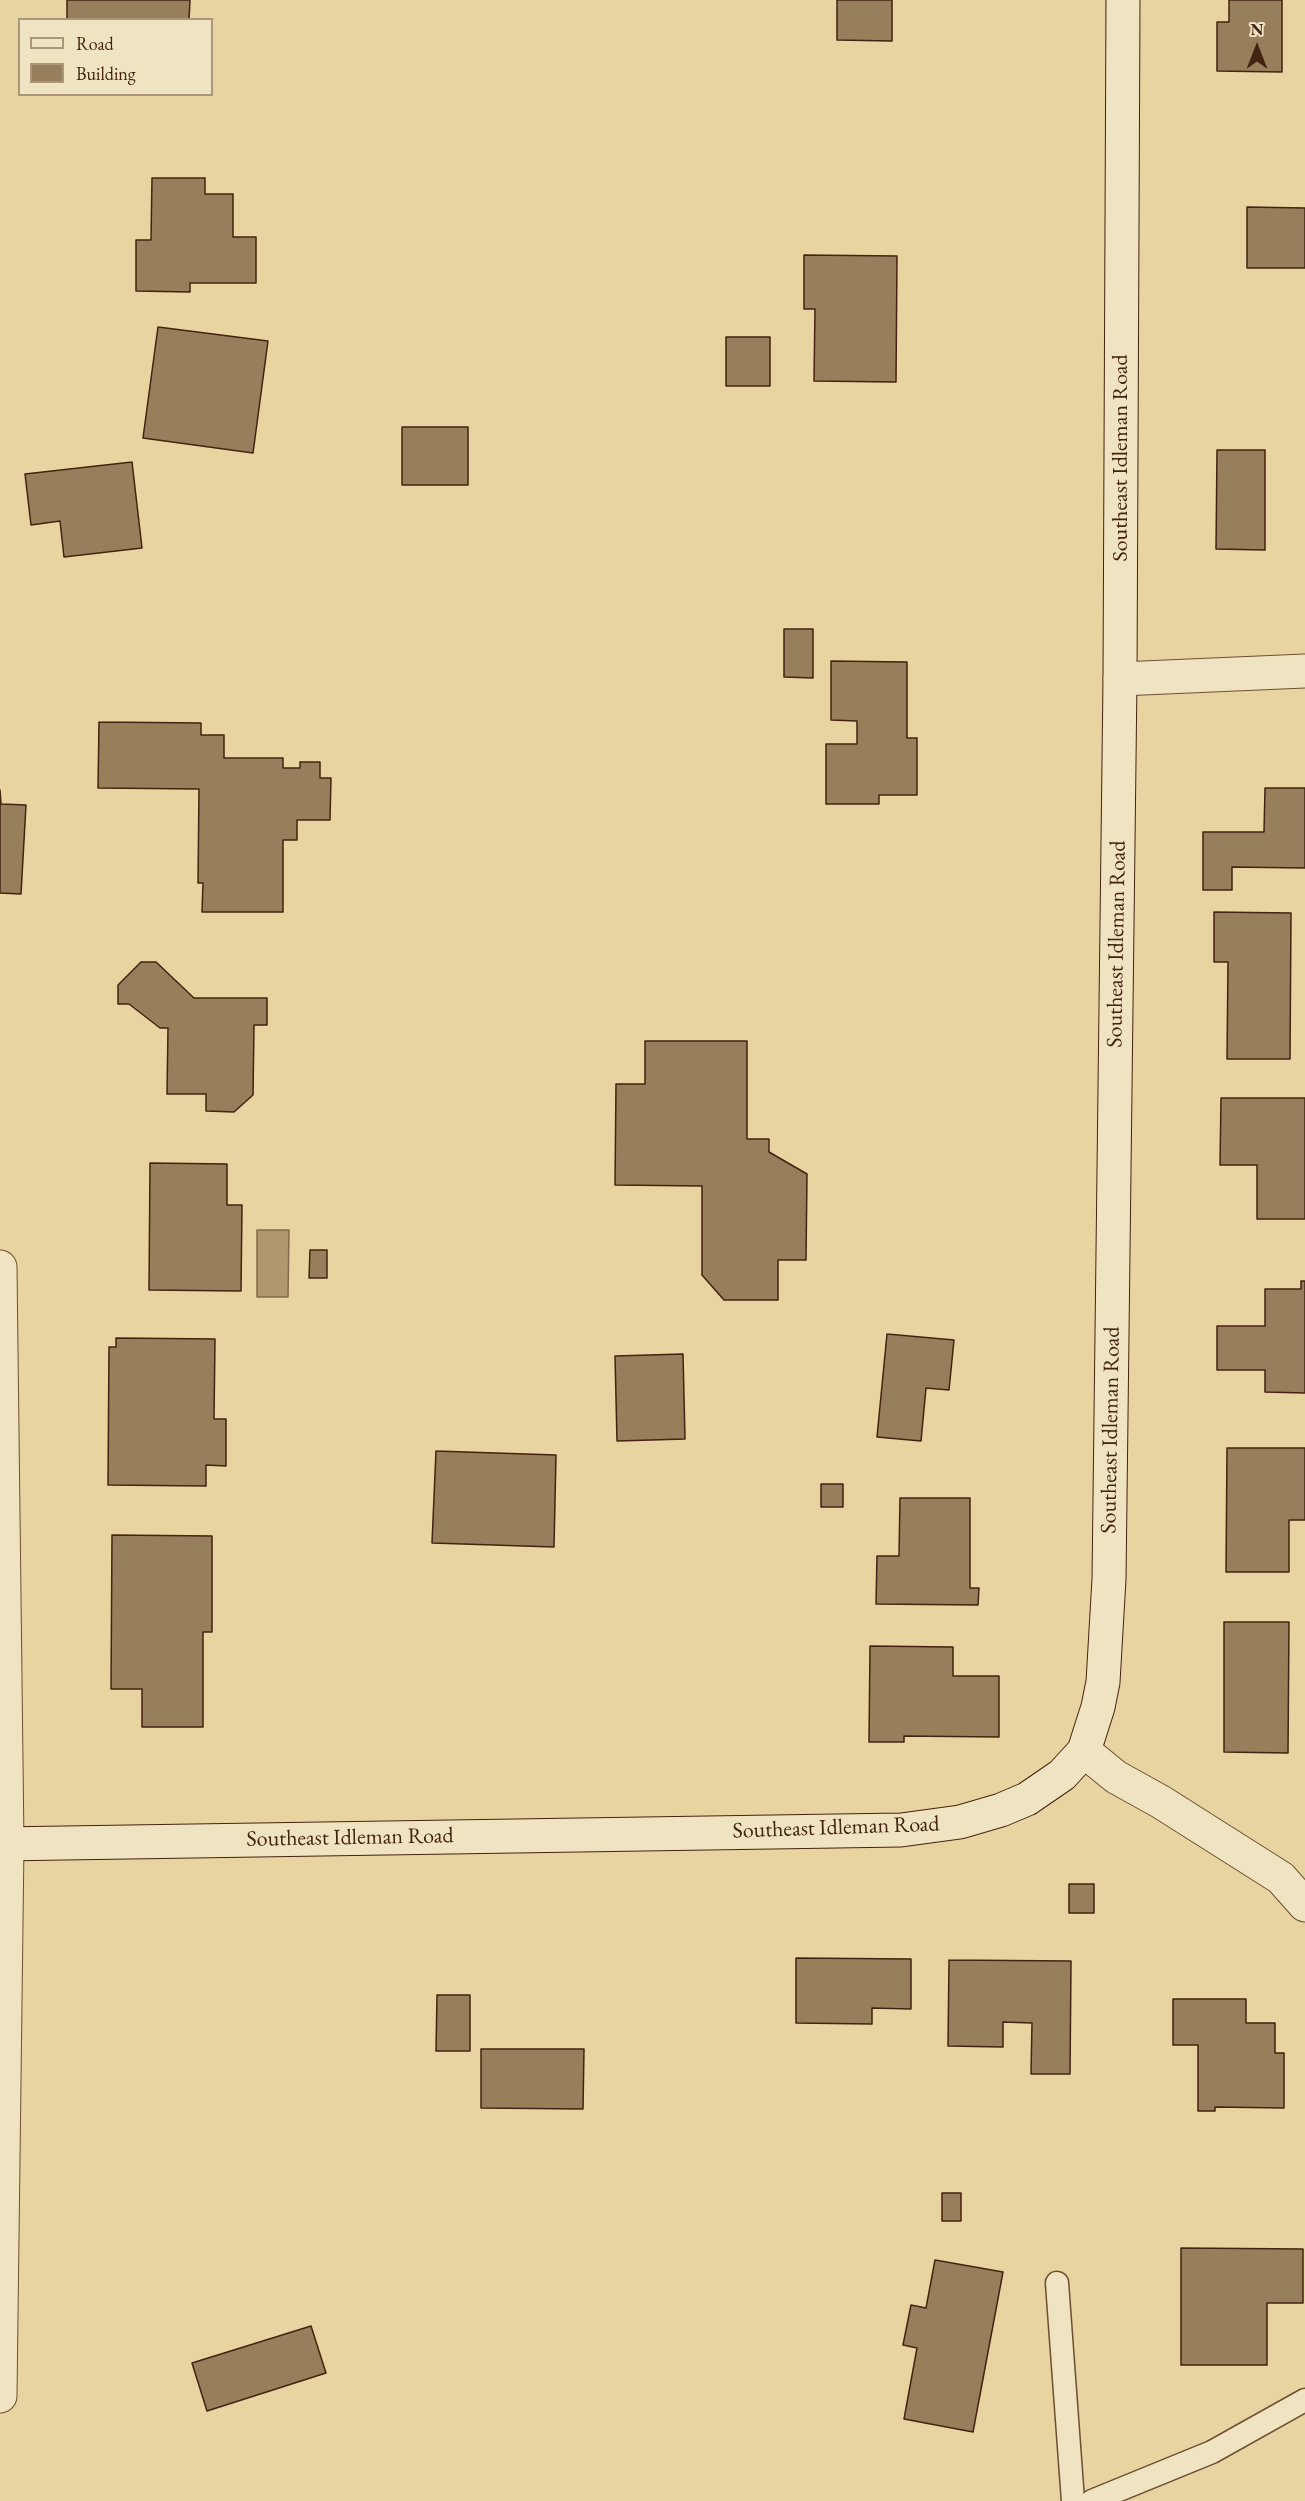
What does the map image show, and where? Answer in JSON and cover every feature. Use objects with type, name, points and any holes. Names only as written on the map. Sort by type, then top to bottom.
[{"type":"main road","name":"Southeast Idleman Road","points":[[3,1844],[901,1830],[960,1822],[1001,1810],[1026,1799],[1062,1775],[1084,1751],[1098,1707],[1103,1682],[1108,1590],[1120,679],[1123,0]]},
{"type":"main road","points":[[1120,679],[1305,671]]},
{"type":"main road","points":[[0,1267],[3,1844],[0,2396]]},
{"type":"main road","points":[[1084,1751],[1116,1777],[1161,1802],[1281,1878],[1305,1905]]},
{"type":"lane","points":[[1057,2283],[1073,2501]]},
{"type":"lane","points":[[1092,2501],[1212,2452],[1305,2400]]},
{"type":"shaded area","points":[[257,1230],[289,1230],[288,1297],[257,1297]]},
{"type":"building","points":[[67,0],[190,0],[189,18],[67,18]]},
{"type":"building","points":[[837,0],[892,0],[892,41],[837,40]]},
{"type":"building","points":[[1229,0],[1282,0],[1282,72],[1217,71],[1217,22],[1229,22]]},
{"type":"building","points":[[152,178],[205,178],[205,194],[233,194],[233,237],[256,237],[256,283],[190,283],[190,292],[136,291],[136,240],[151,240]]},
{"type":"building","points":[[1247,207],[1305,208],[1305,268],[1247,268]]},
{"type":"building","points":[[804,255],[897,256],[896,382],[814,381],[815,309],[804,309]]},
{"type":"building","points":[[158,327],[268,341],[253,453],[143,438]]},
{"type":"building","points":[[726,337],[770,337],[770,386],[726,386]]},
{"type":"building","points":[[402,427],[468,427],[468,485],[402,485]]},
{"type":"building","points":[[1217,450],[1265,450],[1265,550],[1216,549]]},
{"type":"building","points":[[132,462],[142,548],[64,557],[60,521],[31,525],[25,474]]},
{"type":"building","points":[[784,629],[813,629],[813,678],[784,677]]},
{"type":"building","points":[[831,661],[907,662],[907,738],[917,738],[917,795],[879,795],[879,804],[826,804],[826,744],[857,744],[857,721],[831,720]]},
{"type":"building","points":[[99,722],[201,723],[201,735],[224,735],[224,758],[283,758],[283,768],[300,768],[300,762],[320,762],[320,778],[331,778],[330,820],[297,820],[297,840],[283,840],[283,912],[202,912],[203,883],[198,883],[199,789],[98,788]]},
{"type":"building","points":[[1265,788],[1305,788],[1305,868],[1232,867],[1232,890],[1203,890],[1203,832],[1264,832]]},
{"type":"building","points":[[0,790],[1,804],[26,805],[21,894],[0,893]]},
{"type":"building","points":[[1214,912],[1291,913],[1290,1059],[1227,1059],[1228,962],[1214,962]]},
{"type":"building","points":[[141,962],[156,962],[194,998],[267,998],[267,1025],[254,1025],[253,1095],[234,1112],[206,1111],[206,1094],[167,1094],[168,1028],[160,1028],[129,1004],[118,1004],[118,985]]},
{"type":"building","points":[[645,1041],[747,1041],[747,1139],[769,1139],[769,1152],[807,1174],[806,1260],[778,1260],[778,1300],[724,1300],[702,1275],[702,1186],[615,1185],[616,1084],[645,1084]]},
{"type":"building","points":[[1221,1098],[1305,1098],[1305,1219],[1257,1219],[1257,1165],[1220,1165]]},
{"type":"building","points":[[150,1163],[227,1164],[227,1205],[242,1205],[241,1291],[149,1290]]},
{"type":"building","points":[[310,1250],[327,1250],[327,1278],[309,1278]]},
{"type":"building","points":[[1301,1281],[1305,1281],[1305,1393],[1265,1392],[1265,1370],[1217,1370],[1217,1326],[1265,1326],[1265,1289],[1301,1289]]},
{"type":"building","points":[[887,1334],[954,1340],[949,1390],[926,1388],[921,1441],[877,1437]]},
{"type":"building","points":[[116,1338],[215,1339],[214,1419],[226,1419],[226,1466],[206,1465],[206,1486],[108,1485],[109,1347],[116,1347]]},
{"type":"building","points":[[683,1354],[685,1439],[617,1441],[615,1356]]},
{"type":"building","points":[[1227,1448],[1305,1448],[1305,1520],[1289,1520],[1289,1572],[1226,1572]]},
{"type":"building","points":[[436,1451],[556,1455],[554,1547],[432,1543]]},
{"type":"building","points":[[821,1484],[843,1484],[843,1507],[821,1507]]},
{"type":"building","points":[[900,1498],[970,1498],[970,1588],[979,1588],[978,1605],[876,1604],[877,1556],[899,1556]]},
{"type":"building","points":[[112,1535],[212,1536],[212,1632],[203,1632],[203,1727],[142,1727],[142,1689],[111,1689]]},
{"type":"building","points":[[1224,1622],[1289,1622],[1288,1753],[1224,1752]]},
{"type":"building","points":[[870,1646],[953,1647],[953,1676],[999,1676],[999,1737],[904,1736],[904,1742],[869,1742]]},
{"type":"building","points":[[1069,1884],[1094,1884],[1094,1913],[1069,1913]]},
{"type":"building","points":[[796,1958],[911,1959],[911,2009],[872,2008],[872,2024],[796,2023]]},
{"type":"building","points":[[949,1960],[1071,1961],[1070,2074],[1031,2074],[1032,2023],[1003,2022],[1003,2047],[948,2046]]},
{"type":"building","points":[[437,1995],[470,1995],[470,2051],[436,2051]]},
{"type":"building","points":[[1173,1999],[1246,1999],[1246,2023],[1275,2023],[1275,2053],[1284,2053],[1284,2108],[1215,2107],[1215,2111],[1198,2111],[1198,2045],[1173,2045]]},
{"type":"building","points":[[481,2049],[584,2049],[583,2109],[481,2108]]},
{"type":"building","points":[[942,2193],[961,2193],[961,2221],[942,2221]]},
{"type":"building","points":[[1181,2248],[1303,2249],[1303,2303],[1267,2303],[1267,2365],[1181,2365]]},
{"type":"building","points":[[935,2260],[1003,2272],[973,2432],[904,2419],[917,2348],[903,2345],[911,2305],[926,2308]]},
{"type":"building","points":[[311,2326],[326,2373],[207,2411],[192,2363]]}]
